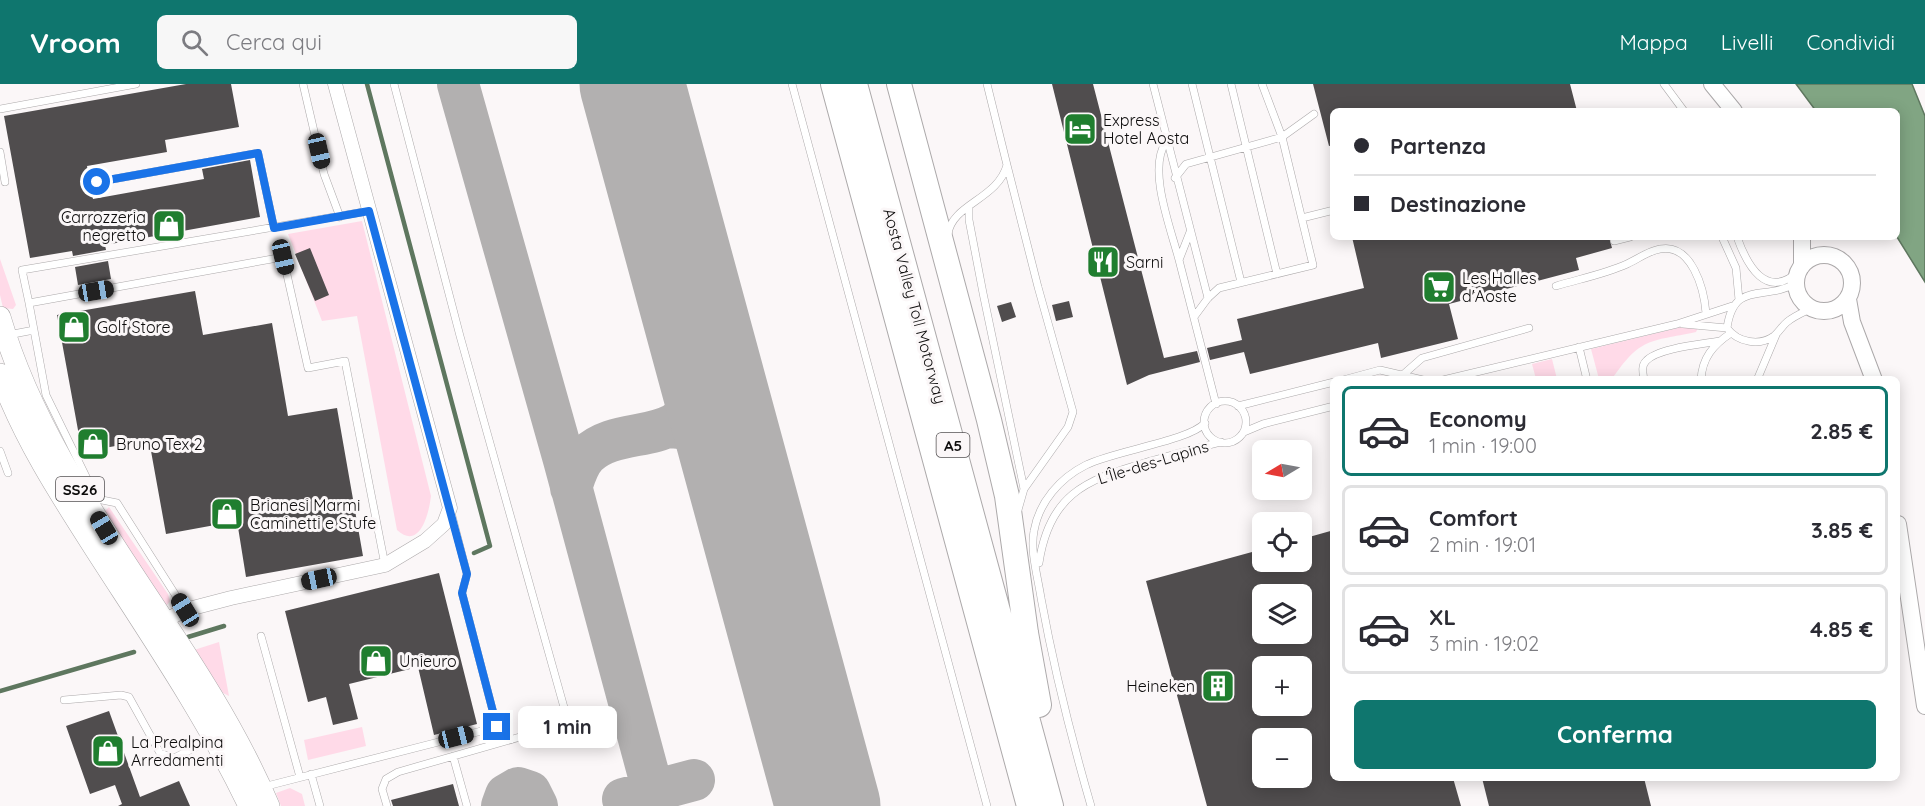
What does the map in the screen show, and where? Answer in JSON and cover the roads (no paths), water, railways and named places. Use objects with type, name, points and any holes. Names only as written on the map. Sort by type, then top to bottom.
[{"type":"highway","name":"Aosta Valley Toll Motorway","points":[[833,84],[1029,806]]},
{"type":"highway","name":"Aosta Valley Toll Motorway","points":[[855,84],[1051,806]]},
{"type":"highway","name":"A5","points":[[898,84],[989,420],[1013,527],[1033,675],[1064,806]]},
{"type":"main road","name":"SS26","points":[[3,326],[22,380],[45,428],[80,489],[164,621],[173,655],[249,806]]},
{"type":"main road","name":"SS26","points":[[0,374],[12,406],[50,478],[173,655],[229,725],[265,797]]},
{"type":"street","points":[[164,621],[185,610],[385,565],[425,541],[444,524],[450,508],[335,84]]},
{"type":"street","points":[[1712,84],[1732,108]]},
{"type":"street","points":[[1802,240],[1804,252],[1799,273],[1801,298],[1812,308],[1831,311],[1839,308],[1848,299],[1853,285],[1851,273],[1842,261],[1828,255],[1813,240]]},
{"type":"street","points":[[1799,273],[1814,257],[1828,255]]},
{"type":"street","points":[[1848,299],[1852,322],[1872,376]]},
{"type":"street","points":[[1831,311],[1854,341],[1872,376]]},
{"type":"street","points":[[1900,537],[1925,706]]},
{"type":"lane","points":[[0,109],[136,84]]},
{"type":"lane","points":[[303,84],[324,174],[340,217]]},
{"type":"lane","points":[[387,806],[382,789],[386,779],[398,772],[562,724],[567,718],[460,336],[394,84]]},
{"type":"lane","points":[[792,84],[987,806]]},
{"type":"lane","points":[[987,84],[1006,165],[1073,412],[1068,427],[1024,489],[1013,527]]},
{"type":"lane","points":[[1153,84],[1175,178],[1208,298]]},
{"type":"lane","points":[[1192,84],[1241,282]]},
{"type":"lane","points":[[1231,84],[1277,274]]},
{"type":"lane","points":[[1194,317],[1208,298],[1219,288],[1313,265],[1282,137],[1262,84]]},
{"type":"lane","points":[[1664,84],[1682,108]]},
{"type":"lane","points":[[1175,178],[1186,164],[1282,137],[1314,114]]},
{"type":"lane","points":[[1166,142],[1159,151],[1159,182],[1216,404],[1227,401],[1238,406],[1245,415],[1244,432]]},
{"type":"lane","points":[[0,152],[5,182]]},
{"type":"lane","points":[[97,182],[258,153],[274,228]]},
{"type":"lane","points":[[951,282],[949,227],[969,206],[996,186],[1002,179],[1006,165]]},
{"type":"lane","points":[[969,206],[969,220],[983,293],[1024,489]]},
{"type":"lane","points":[[185,610],[117,503],[97,499],[46,395],[22,270],[369,211]]},
{"type":"lane","points":[[1302,218],[1330,211]]},
{"type":"lane","points":[[1179,260],[1190,232]]},
{"type":"lane","points":[[1614,241],[1618,240]]},
{"type":"lane","points":[[1722,240],[1737,275],[1739,300]]},
{"type":"lane","points":[[1738,240],[1750,267],[1766,280],[1783,281],[1799,273]]},
{"type":"lane","points":[[1556,286],[1626,265],[1663,248],[1678,252],[1688,259],[1704,296],[1706,312]]},
{"type":"lane","points":[[29,303],[283,257],[308,368],[345,361],[385,565]]},
{"type":"lane","points":[[1459,376],[1677,324],[1706,312],[1732,306],[1739,300],[1756,294],[1788,288],[1799,273]]},
{"type":"lane","points":[[1701,376],[1701,368],[1709,352],[1729,331],[1732,306]]},
{"type":"lane","points":[[1759,376],[1777,334],[1786,322],[1812,308]]},
{"type":"lane","points":[[1677,324],[1729,331],[1753,343],[1777,334]]},
{"type":"lane","points":[[3,326],[34,330]]},
{"type":"lane","points":[[1401,376],[1422,358],[1529,328]]},
{"type":"lane","points":[[1644,376],[1643,367],[1646,360],[1666,351],[1720,341]]},
{"type":"lane","points":[[1579,347],[1586,376]]},
{"type":"lane","points":[[1358,376],[1380,370],[1397,376]]},
{"type":"lane","points":[[1238,406],[1330,383]]},
{"type":"lane","name":"L'Île-des-Lapins","points":[[1090,806],[1063,707],[1037,574],[1034,533],[1038,515],[1046,501],[1070,474],[1097,459],[1191,433],[1204,423],[1207,412],[1216,404]]},
{"type":"lane","name":"L'Île-des-Lapins","points":[[1037,574],[1042,543],[1052,517],[1061,504],[1081,486],[1120,470],[1221,442],[1234,441],[1244,432],[1263,424],[1330,407]]},
{"type":"lane","name":"L'Île-des-Lapins","points":[[1204,423],[1209,435],[1221,442]]},
{"type":"lane","points":[[0,451],[8,473]]},
{"type":"lane","points":[[265,797],[300,777],[497,727],[462,593],[467,574],[450,508]]},
{"type":"lane","points":[[261,636],[300,777]]},
{"type":"lane","points":[[64,700],[121,695],[129,697],[160,753],[174,758],[214,737]]},
{"type":"lane","points":[[453,756],[467,806]]},
{"type":"lane","points":[[311,774],[320,806]]},
{"type":"waterway","points":[[367,84],[490,546],[474,553]]},
{"type":"waterway","points":[[188,637],[224,626]]},
{"type":"waterway","points":[[0,691],[134,652]]},
{"type":"place","name":"Express Hotel Aosta","points":[[1080,129]]},
{"type":"place","name":"Carrozzeria negretto","points":[[169,226]]},
{"type":"place","name":"Sarni","points":[[1103,262]]},
{"type":"place","name":"Les Halles d'Aoste","points":[[1439,287]]},
{"type":"place","name":"Golf Store","points":[[74,327]]},
{"type":"place","name":"Bruno Tex 2","points":[[93,444]]},
{"type":"place","name":"Brianesi Marmi Caminetti e Stufe","points":[[227,514]]},
{"type":"place","name":"Unieuro","points":[[376,661]]},
{"type":"place","name":"Heineken","points":[[1218,686]]},
{"type":"place","name":"La Prealpina Arredamenti","points":[[108,751]]}]
